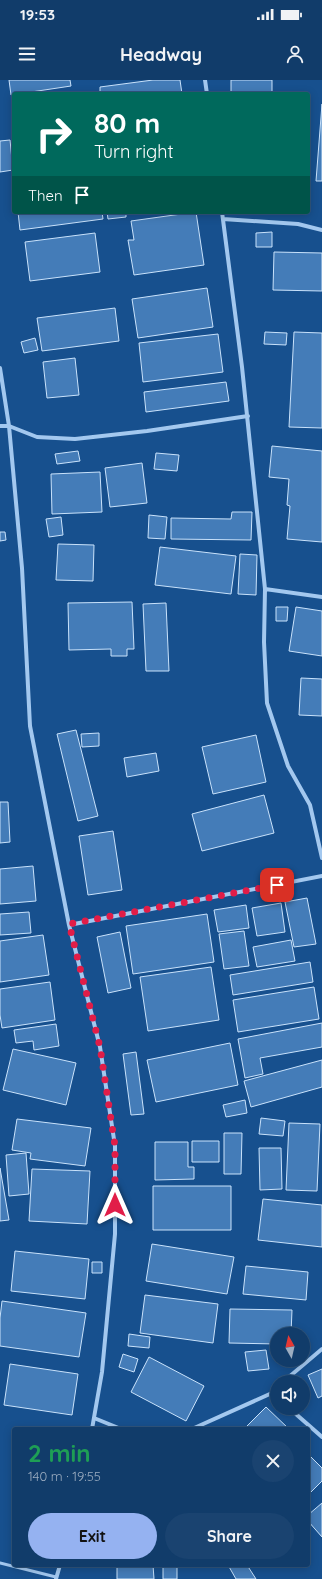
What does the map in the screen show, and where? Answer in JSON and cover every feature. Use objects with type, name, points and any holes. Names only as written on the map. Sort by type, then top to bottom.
[{"type":"street","points":[[205,80],[207,92]]},
{"type":"street","points":[[222,214],[248,416],[265,589],[264,642],[267,704],[288,766],[310,805],[322,858]]},
{"type":"street","points":[[223,219],[298,224],[322,230]]},
{"type":"street","points":[[0,368],[9,426],[22,568],[30,726],[69,924],[100,1047],[115,1146],[115,1234],[102,1372],[92,1427]]},
{"type":"street","points":[[0,426],[9,426],[37,437],[75,439],[147,431],[248,416]]},
{"type":"street","points":[[265,589],[322,597]]},
{"type":"street","points":[[69,924],[322,876]]},
{"type":"street","points":[[291,1375],[322,1349]]},
{"type":"street","points":[[196,1427],[270,1394]]},
{"type":"street","points":[[297,1415],[322,1437]]},
{"type":"street","points":[[94,1418],[116,1427]]},
{"type":"street","points":[[56,1578],[59,1567]]},
{"type":"lane","points":[[0,1563],[12,1566]]},
{"type":"lane","points":[[15,1567],[56,1578]]},
{"type":"building","points":[[9,80],[70,80],[71,86],[31,92],[12,92],[11,95]]},
{"type":"building","points":[[153,80],[180,80],[182,92],[100,92],[100,87]]},
{"type":"building","points":[[231,80],[272,80],[272,92],[231,92]]},
{"type":"building","points":[[322,104],[322,181],[316,181]]},
{"type":"building","points":[[10,140],[12,170],[0,172],[0,141]]},
{"type":"building","points":[[18,214],[102,214],[103,219],[20,230]]},
{"type":"building","points":[[107,214],[126,214],[126,217],[108,219]]},
{"type":"building","points":[[182,214],[196,214],[204,265],[134,275],[128,240],[134,240],[131,221]]},
{"type":"building","points":[[272,232],[272,247],[256,247],[256,233]]},
{"type":"building","points":[[95,233],[100,272],[30,281],[25,242]]},
{"type":"building","points":[[274,252],[322,253],[322,291],[273,290]]},
{"type":"building","points":[[207,288],[213,327],[138,338],[132,299]]},
{"type":"building","points":[[115,308],[119,341],[42,351],[37,318]]},
{"type":"building","points":[[265,332],[287,333],[286,345],[264,344]]},
{"type":"building","points":[[294,332],[322,333],[322,428],[289,427]]},
{"type":"building","points":[[218,334],[223,372],[143,382],[139,343]]},
{"type":"building","points":[[35,338],[38,350],[24,353],[21,342]]},
{"type":"building","points":[[75,358],[79,395],[47,398],[43,362]]},
{"type":"building","points":[[226,382],[229,401],[146,412],[144,392]]},
{"type":"building","points":[[272,446],[322,451],[322,542],[287,539],[290,506],[287,505],[289,479],[269,477]]},
{"type":"building","points":[[78,451],[80,461],[57,464],[55,454]]},
{"type":"building","points":[[156,453],[179,455],[177,471],[154,469]]},
{"type":"building","points":[[142,463],[147,503],[110,507],[105,468]]},
{"type":"building","points":[[100,472],[102,512],[52,514],[51,474]]},
{"type":"building","points":[[232,512],[252,512],[251,540],[171,539],[171,518],[231,519]]},
{"type":"building","points":[[149,515],[167,517],[165,539],[148,538]]},
{"type":"building","points":[[61,517],[63,535],[49,537],[46,519]]},
{"type":"building","points":[[0,532],[5,532],[6,540],[0,541]]},
{"type":"building","points":[[58,544],[94,545],[93,581],[56,580]]},
{"type":"building","points":[[160,547],[236,556],[231,594],[155,585]]},
{"type":"building","points":[[240,554],[257,555],[256,595],[238,594]]},
{"type":"building","points":[[132,602],[134,649],[127,649],[127,656],[111,656],[111,649],[69,650],[68,603]]},
{"type":"building","points":[[166,603],[169,671],[146,671],[143,604]]},
{"type":"building","points":[[276,607],[288,607],[287,621],[276,621]]},
{"type":"building","points":[[296,607],[322,611],[322,656],[289,651]]},
{"type":"building","points":[[301,678],[322,679],[322,716],[299,715]]},
{"type":"building","points":[[76,730],[98,816],[78,821],[57,734]]},
{"type":"building","points":[[99,733],[99,746],[82,747],[81,734]]},
{"type":"building","points":[[256,735],[266,782],[213,794],[202,747]]},
{"type":"building","points":[[156,753],[159,771],[127,777],[124,758]]},
{"type":"building","points":[[264,795],[274,833],[202,851],[192,814]]},
{"type":"building","points":[[0,802],[8,802],[10,842],[0,843]]},
{"type":"building","points":[[113,831],[122,890],[88,895],[79,836]]},
{"type":"building","points":[[33,866],[36,901],[0,904],[0,869]]},
{"type":"building","points":[[307,898],[316,944],[294,947],[285,902]]},
{"type":"building","points":[[281,903],[285,932],[257,936],[252,908]]},
{"type":"building","points":[[246,905],[249,928],[218,932],[214,910]]},
{"type":"building","points":[[29,912],[31,933],[0,935],[0,914]]},
{"type":"building","points":[[207,914],[214,962],[133,974],[126,926]]},
{"type":"building","points":[[244,931],[249,966],[224,969],[219,934]]},
{"type":"building","points":[[120,932],[131,988],[108,993],[97,937]]},
{"type":"building","points":[[43,935],[49,975],[0,982],[0,941]]},
{"type":"building","points":[[291,940],[295,961],[257,967],[253,947]]},
{"type":"building","points":[[310,962],[313,982],[233,995],[230,975]]},
{"type":"building","points":[[211,967],[219,1020],[148,1031],[140,977]]},
{"type":"building","points":[[50,982],[55,1020],[2,1028],[0,1015],[0,989]]},
{"type":"building","points":[[314,987],[319,1019],[238,1032],[233,1000]]},
{"type":"building","points":[[322,1023],[322,1047],[260,1058],[263,1074],[245,1078],[238,1039]]},
{"type":"building","points":[[56,1024],[59,1046],[34,1050],[33,1041],[16,1043],[14,1030]]},
{"type":"building","points":[[230,1043],[238,1085],[156,1102],[147,1060]]},
{"type":"building","points":[[13,1049],[76,1063],[66,1105],[3,1090]]},
{"type":"building","points":[[136,1052],[144,1114],[131,1115],[123,1054]]},
{"type":"building","points":[[322,1060],[322,1087],[251,1107],[244,1081]]},
{"type":"building","points":[[245,1100],[247,1113],[226,1117],[223,1105]]},
{"type":"building","points":[[261,1118],[285,1121],[283,1136],[259,1134]]},
{"type":"building","points":[[17,1119],[91,1128],[85,1166],[30,1159],[31,1153],[12,1150]]},
{"type":"building","points":[[289,1123],[320,1124],[317,1191],[286,1190]]},
{"type":"building","points":[[224,1133],[242,1133],[241,1174],[224,1174]]},
{"type":"building","points":[[192,1141],[219,1141],[219,1162],[192,1162]]},
{"type":"building","points":[[155,1142],[188,1142],[188,1167],[194,1167],[194,1179],[155,1180]]},
{"type":"building","points":[[259,1148],[281,1148],[282,1189],[260,1190]]},
{"type":"building","points":[[26,1153],[29,1194],[9,1196],[6,1155]]},
{"type":"building","points":[[0,1168],[9,1220],[0,1221]]},
{"type":"building","points":[[32,1169],[90,1171],[87,1224],[29,1221]]},
{"type":"building","points":[[153,1186],[231,1186],[231,1230],[153,1230]]},
{"type":"building","points":[[263,1199],[322,1205],[322,1247],[258,1240]]},
{"type":"building","points":[[152,1244],[234,1257],[227,1294],[146,1281]]},
{"type":"building","points":[[15,1251],[89,1259],[85,1299],[11,1291]]},
{"type":"building","points":[[92,1262],[102,1262],[102,1273],[92,1273]]},
{"type":"building","points":[[246,1266],[308,1272],[306,1300],[243,1294]]},
{"type":"building","points":[[145,1295],[218,1304],[213,1343],[140,1333]]},
{"type":"building","points":[[2,1301],[86,1313],[79,1357],[0,1346],[0,1318]]},
{"type":"building","points":[[230,1309],[292,1310],[291,1327],[270,1327],[270,1344],[229,1343]]},
{"type":"building","points":[[129,1334],[150,1337],[149,1348],[128,1346]]},
{"type":"building","points":[[266,1350],[269,1369],[248,1371],[245,1352]]},
{"type":"building","points":[[123,1354],[138,1359],[134,1372],[119,1367]]},
{"type":"building","points":[[149,1357],[204,1386],[186,1421],[131,1392]]},
{"type":"building","points":[[10,1364],[78,1374],[72,1415],[4,1405]]},
{"type":"building","points":[[322,1369],[322,1396],[318,1398],[310,1380],[310,1375],[308,1375]]},
{"type":"building","points":[[266,1407],[270,1411],[270,1415],[274,1415],[287,1427],[246,1427]]},
{"type":"building","points":[[310,1456],[322,1468],[322,1481],[310,1493]]},
{"type":"building","points":[[322,1503],[322,1537],[310,1523],[310,1513]]},
{"type":"building","points":[[117,1567],[153,1567],[154,1579],[117,1579]]},
{"type":"building","points":[[163,1567],[177,1567],[177,1579],[163,1579]]},
{"type":"building","points":[[229,1567],[248,1567],[256,1579],[236,1579]]},
{"type":"route","points":[[115,1205],[115,1146],[100,1047],[69,924],[277,885]]}]
